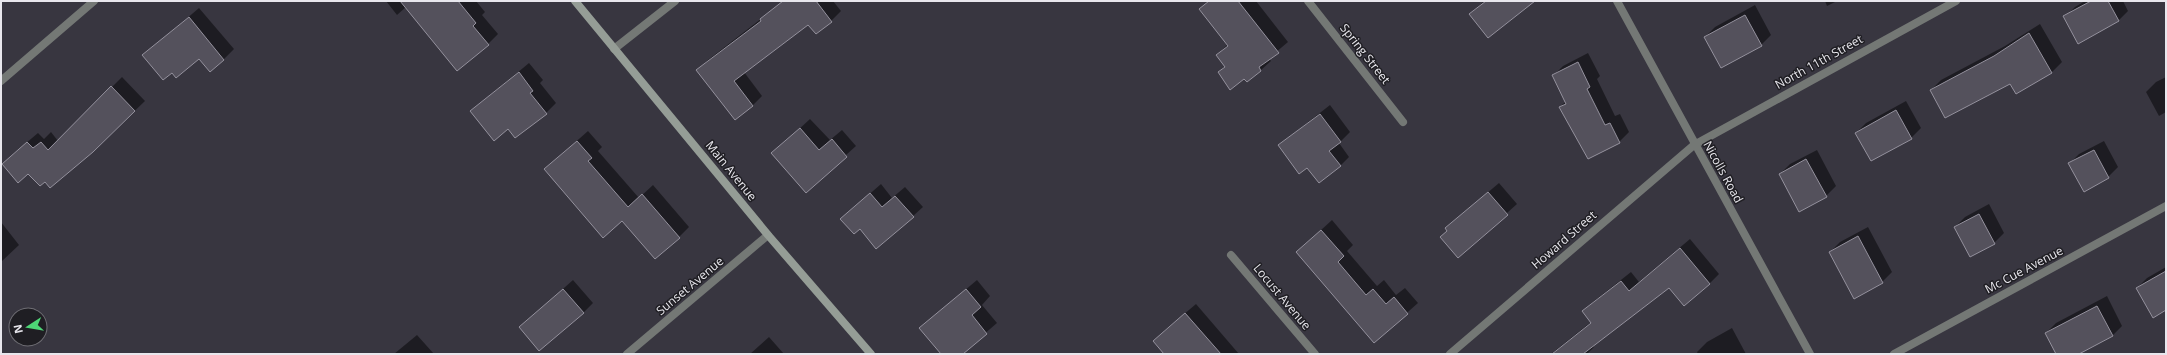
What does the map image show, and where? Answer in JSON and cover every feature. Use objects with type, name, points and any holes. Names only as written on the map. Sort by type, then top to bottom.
[{"type":"street","points":[[1,81],[94,1]]},
{"type":"street","name":"Main Avenue","points":[[575,1],[768,235],[871,354]]},
{"type":"street","points":[[614,49],[675,1]]},
{"type":"street","name":"Spring Street","points":[[1308,1],[1402,122]]},
{"type":"street","name":"Nicolls Road","points":[[1617,1],[1810,354]]},
{"type":"street","name":"North 11th Street","points":[[1694,144],[1956,1]]},
{"type":"street","name":"Howard Street","points":[[1450,354],[1694,144]]},
{"type":"street","name":"Mc Cue Avenue","points":[[1894,354],[2166,206]]},
{"type":"street","name":"Sunset Avenue","points":[[628,354],[768,235]]},
{"type":"street","name":"Locust Avenue","points":[[1231,255],[1315,354]]},
{"type":"building","points":[[400,1],[458,1],[476,23],[473,26],[489,45],[457,71]]},
{"type":"building","points":[[783,1],[816,1],[832,22],[816,34],[808,25],[734,81],[753,106],[735,120],[696,70],[761,21],[760,19]]},
{"type":"building","points":[[1209,1],[1238,1],[1279,53],[1259,67],[1261,71],[1247,82],[1244,79],[1230,90],[1218,72],[1225,67],[1216,55],[1228,46],[1199,9]]},
{"type":"building","points":[[1486,1],[1535,1],[1488,38],[1469,14]]},
{"type":"building","points":[[2091,1],[2108,1],[2119,21],[2078,44],[2063,16]]},
{"type":"building","points":[[1745,15],[1762,46],[1721,68],[1704,37]]},
{"type":"building","points":[[189,17],[224,60],[210,72],[199,59],[176,78],[172,73],[163,80],[142,55]]},
{"type":"building","points":[[2029,33],[2052,73],[2016,94],[2010,84],[1945,118],[1930,90],[1994,56]]},
{"type":"building","points":[[1578,62],[1590,87],[1587,89],[1605,125],[1610,123],[1620,143],[1588,159],[1559,107],[1566,104],[1552,75]]},
{"type":"building","points":[[519,72],[533,91],[530,93],[547,114],[515,138],[508,129],[494,141],[470,111]]},
{"type":"building","points":[[111,86],[135,111],[93,152],[50,188],[45,182],[40,186],[28,174],[18,183],[2,164],[27,142],[33,148],[41,142],[48,150]]},
{"type":"building","points":[[1896,110],[1912,139],[1871,161],[1855,133]]},
{"type":"building","points":[[1320,114],[1341,142],[1329,151],[1341,166],[1319,183],[1307,168],[1299,174],[1278,145]]},
{"type":"building","points":[[800,128],[819,150],[832,139],[847,157],[806,193],[771,153]]},
{"type":"building","points":[[577,141],[592,158],[588,161],[628,207],[642,194],[680,238],[655,259],[622,221],[603,238],[544,169]]},
{"type":"building","points":[[2094,150],[2109,178],[2084,192],[2068,163]]},
{"type":"building","points":[[1806,159],[1827,197],[1799,212],[1779,174]]},
{"type":"building","points":[[1488,192],[1508,215],[1458,258],[1440,237],[1447,231],[1445,228]]},
{"type":"building","points":[[870,193],[882,207],[895,196],[914,217],[876,249],[860,229],[854,234],[840,219]]},
{"type":"building","points":[[1979,214],[1995,244],[1970,257],[1954,227]]},
{"type":"building","points":[[1321,230],[1344,256],[1338,262],[1366,295],[1373,289],[1386,304],[1394,297],[1408,314],[1374,343],[1296,252]]},
{"type":"building","points":[[1858,236],[1883,283],[1854,299],[1829,252]]},
{"type":"building","points":[[1680,248],[1710,284],[1684,306],[1669,288],[1583,354],[1552,354],[1591,323],[1582,311],[1621,281],[1629,291]]},
{"type":"building","points":[[2166,271],[2166,310],[2153,318],[2136,288]]},
{"type":"building","points":[[563,289],[584,313],[539,351],[519,327]]},
{"type":"building","points":[[966,289],[981,307],[972,315],[987,334],[963,354],[941,354],[919,328]]},
{"type":"building","points":[[2097,306],[2113,336],[2079,354],[2056,354],[2045,333]]},
{"type":"building","points":[[1185,313],[1221,354],[1164,354],[1153,341]]}]
